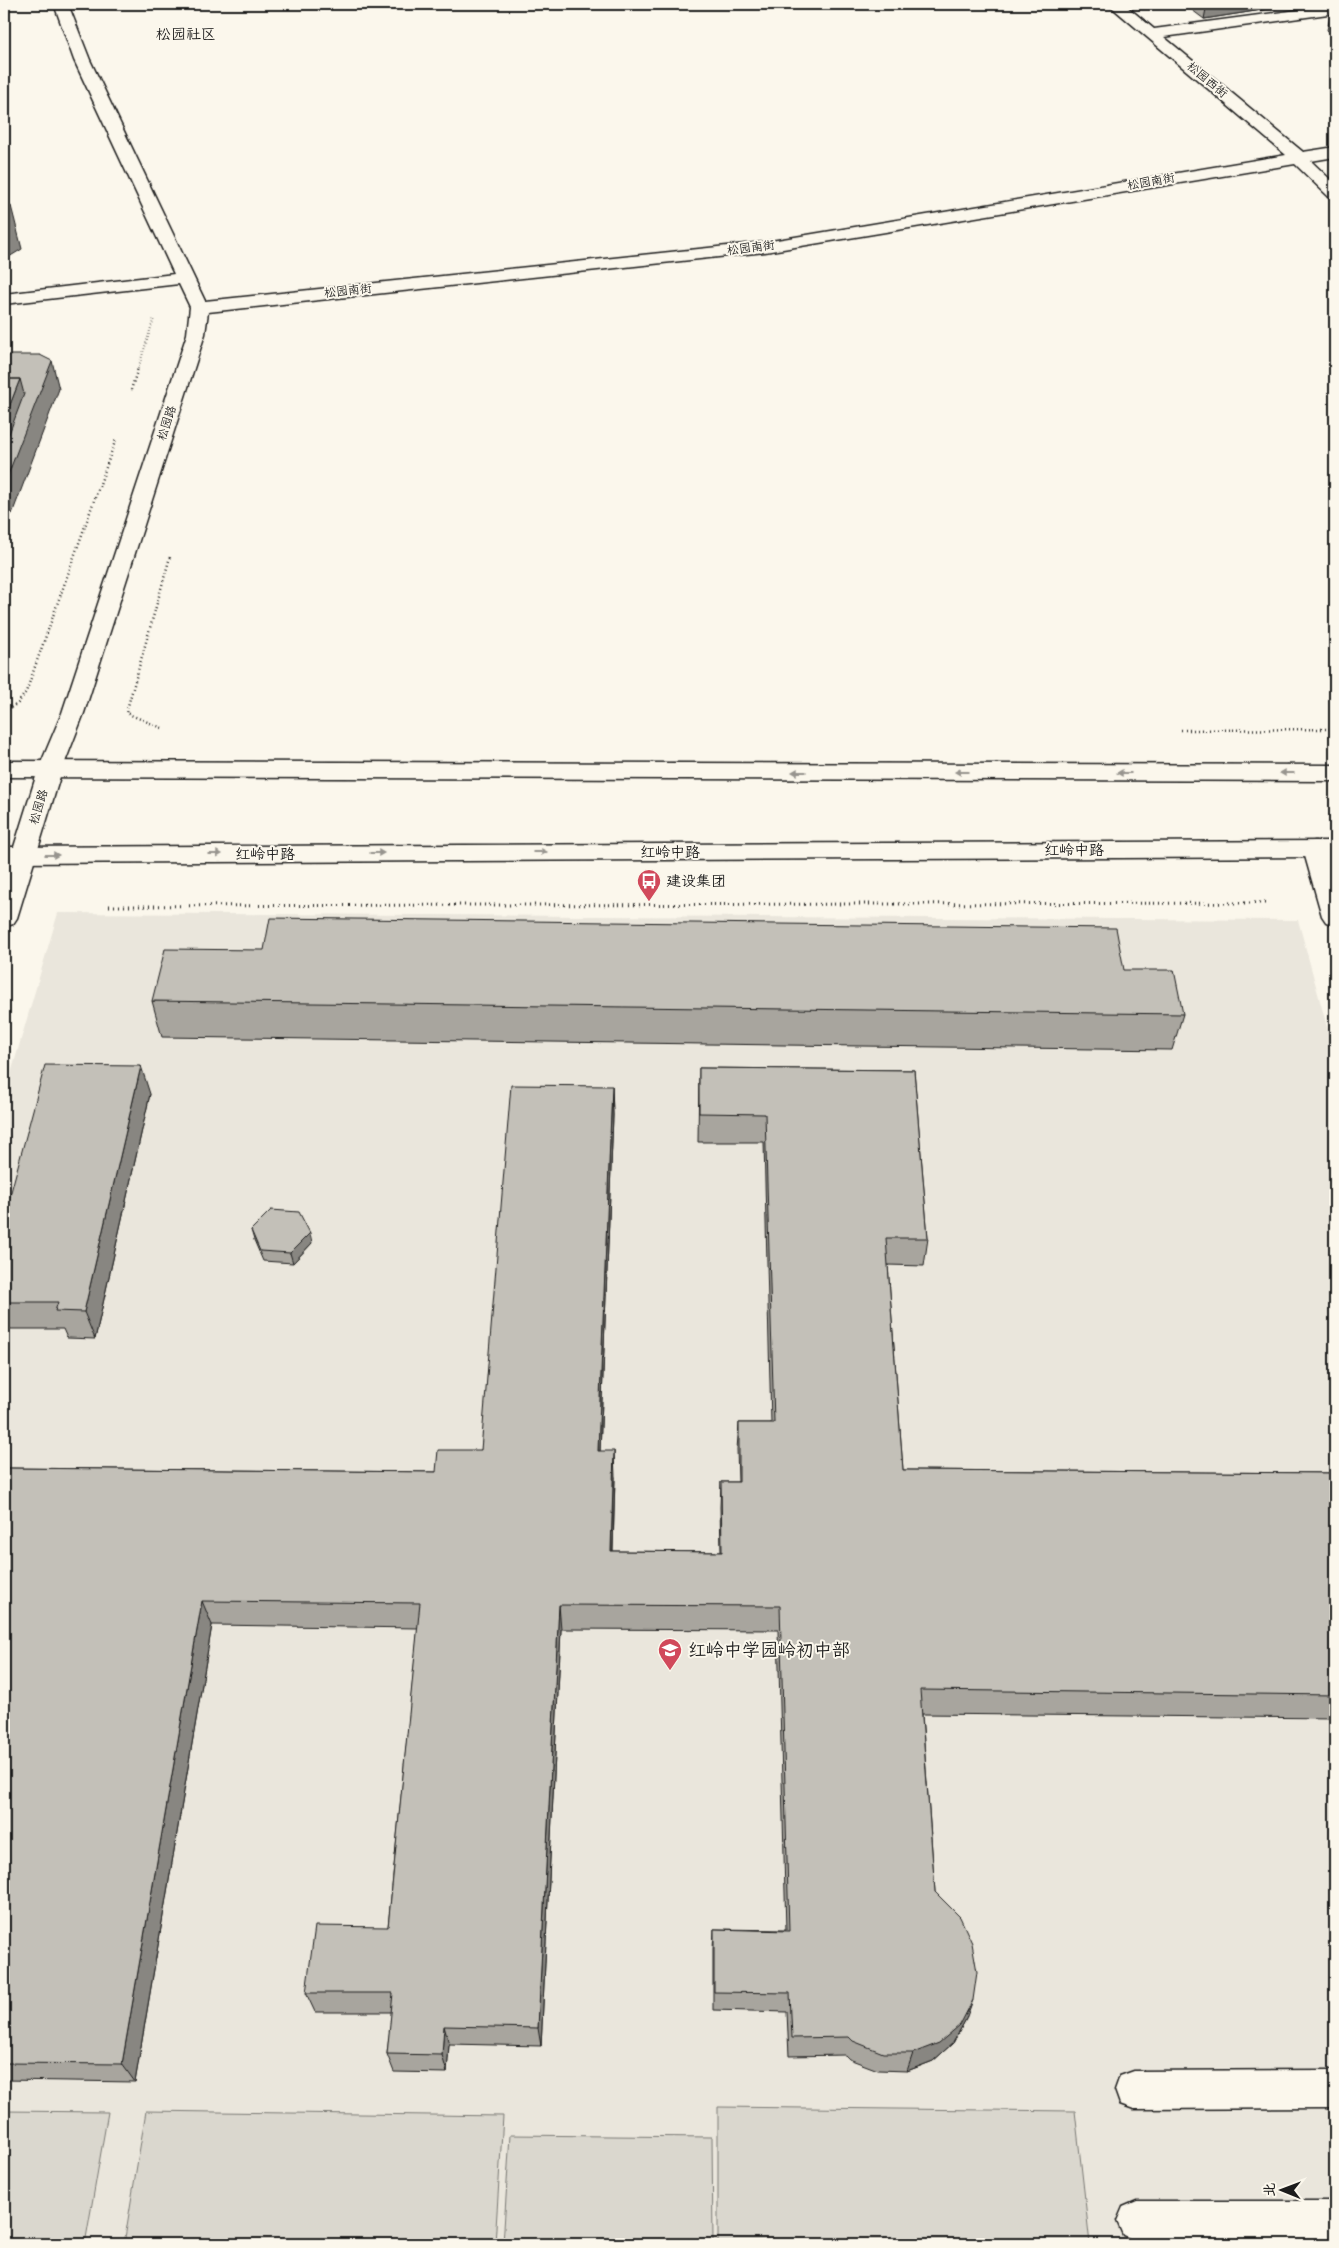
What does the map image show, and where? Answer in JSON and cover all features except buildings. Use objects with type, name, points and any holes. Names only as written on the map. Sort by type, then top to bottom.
[{"type":"street","points":[[61,4],[82,60],[199,307]]},
{"type":"street","name":"松园西街","points":[[1114,4],[1298,157]]},
{"type":"street","points":[[1152,34],[1335,8]]},
{"type":"street","name":"松园南街","points":[[199,307],[766,247],[1335,152]]},
{"type":"street","points":[[1298,157],[1335,193]]},
{"type":"street","points":[[4,299],[186,278]]},
{"type":"street","name":"松园路","points":[[4,918],[14,855],[73,713],[196,334],[199,307]]},
{"type":"street","points":[[4,769],[1335,773]]},
{"type":"street","points":[[1325,849],[1335,916]]},
{"type":"street","name":"红岭中路","points":[[14,855],[1325,849]]},
{"type":"street","points":[[1134,2090],[1335,2089]]},
{"type":"street","points":[[1136,2221],[1335,2221]]},
{"type":"path","points":[[131,390],[155,314]]},
{"type":"path","points":[[4,712],[18,703],[26,692],[117,436]]},
{"type":"path","points":[[108,906],[1269,903]]},
{"type":"shaded area","name":"红岭中学园岭初中部","points":[[58,913],[1298,920],[1335,1056],[1335,2244],[4,2244],[4,1097]]},
{"type":"shaded area","points":[[718,2107],[1075,2111],[1090,2244],[718,2244]]},
{"type":"shaded area","points":[[4,2111],[108,2112],[85,2244],[4,2244]]},
{"type":"shaded area","points":[[146,2111],[503,2116],[495,2244],[124,2244]]},
{"type":"shaded area","points":[[510,2135],[712,2137],[713,2244],[503,2244]]},
{"type":"place","name":"建设集团","points":[[649,902]]},
{"type":"place","name":"红岭中学园岭初中部","points":[[670,1671]]},
{"type":"district","name":"松园社区","points":[[186,34]]}]
